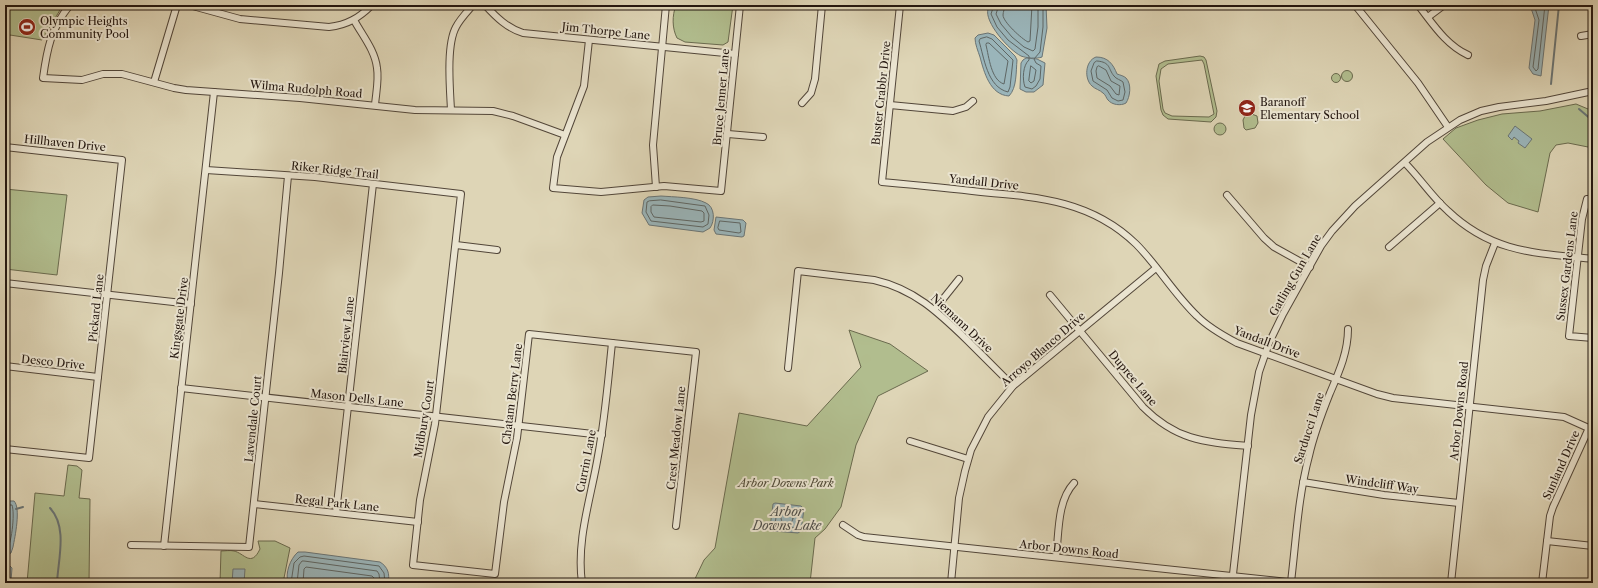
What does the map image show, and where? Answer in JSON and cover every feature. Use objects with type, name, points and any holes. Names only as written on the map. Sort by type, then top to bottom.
[{"type":"street","name":"Wilma Rudolph Road","points":[[70,5],[63,14],[48,45],[44,78],[82,80],[112,73],[133,76],[174,88],[428,111],[482,110],[503,113],[565,135]]},
{"type":"street","points":[[154,82],[177,5]]},
{"type":"street","points":[[189,5],[227,17],[267,23],[329,27],[341,25],[354,20],[372,5]]},
{"type":"street","points":[[451,110],[450,50],[452,38],[460,20],[473,5]]},
{"type":"street","name":"Jim Thorpe Lane","points":[[485,5],[503,22],[516,30],[532,34],[735,54]]},
{"type":"street","points":[[589,40],[584,86],[555,164],[553,188],[601,192],[656,187],[653,145],[666,5]]},
{"type":"street","name":"Bruce Jenner Lane","points":[[656,187],[671,186],[722,191],[740,5]]},
{"type":"street","points":[[802,103],[811,93],[815,79],[822,5]]},
{"type":"street","name":"Buster Crabbr Drive","points":[[882,182],[900,5]]},
{"type":"street","points":[[1138,5],[1154,5]]},
{"type":"street","points":[[1356,5],[1418,84],[1448,127]]},
{"type":"street","points":[[1418,5],[1453,47],[1468,55]]},
{"type":"street","points":[[1428,17],[1444,5]]},
{"type":"street","points":[[354,20],[376,60],[378,73],[375,105]]},
{"type":"street","points":[[1581,36],[1593,34]]},
{"type":"street","name":"Gatling Gun Lane","points":[[1232,580],[1255,389],[1265,354],[1280,320],[1322,246],[1343,219],[1427,142],[1460,120],[1481,111],[1593,91]]},
{"type":"street","name":"Kingsgate Drive","points":[[164,546],[214,92]]},
{"type":"street","points":[[890,105],[953,111],[966,107],[973,101]]},
{"type":"street","points":[[728,134],[763,138]]},
{"type":"street","name":"Hillhaven Drive","points":[[5,147],[122,160]]},
{"type":"street","name":"Pickard Lane","points":[[5,449],[89,458],[122,160]]},
{"type":"street","points":[[1405,163],[1440,204],[1469,229],[1495,243],[1531,253],[1593,259]]},
{"type":"street","name":"Riker Ridge Trail","points":[[206,170],[288,176],[461,194]]},
{"type":"street","name":"Lavendale Court","points":[[131,545],[249,547],[288,176]]},
{"type":"street","name":"Yandall Drive","points":[[882,182],[1042,198],[1072,205],[1096,215],[1125,234],[1192,311],[1221,335],[1237,343],[1377,394],[1393,398],[1564,417],[1591,429]]},
{"type":"street","name":"Blairview Lane","points":[[336,513],[373,184]]},
{"type":"street","name":"Midbury Court","points":[[461,194],[436,416],[418,522],[413,565],[494,574]]},
{"type":"street","points":[[1227,195],[1254,229],[1264,238],[1274,246],[1310,267]]},
{"type":"street","name":"Sussex Gardens Lane","points":[[1587,199],[1582,219],[1569,336],[1593,338]]},
{"type":"street","points":[[1389,247],[1440,204]]},
{"type":"street","name":"Arbor Downs Road","points":[[1451,583],[1483,280],[1486,266],[1495,243]]},
{"type":"street","points":[[456,245],[497,250]]},
{"type":"street","name":"Arroyo Blanco Drive","points":[[951,583],[960,498],[968,459],[976,437],[988,417],[1013,386],[1156,268]]},
{"type":"street","name":"Niemann Drive","points":[[788,368],[798,271],[884,282],[911,294],[935,309],[1013,386]]},
{"type":"street","points":[[935,309],[959,279]]},
{"type":"street","points":[[5,283],[191,304]]},
{"type":"street","name":"Dupree Lane","points":[[1050,295],[1143,406],[1168,428],[1179,434],[1211,443],[1248,446]]},
{"type":"street","name":"Sarducci Lane","points":[[1294,583],[1303,482],[1312,442],[1347,347],[1348,329]]},
{"type":"street","name":"Chatam Berry Lane","points":[[494,574],[504,502],[519,426],[529,334],[696,352]]},
{"type":"street","name":"Currin Lane","points":[[582,583],[581,558],[584,529],[602,435],[612,343]]},
{"type":"street","name":"Crest Meadow Lane","points":[[676,526],[696,352]]},
{"type":"street","name":"Desco Drive","points":[[5,366],[98,377]]},
{"type":"street","name":"Mason Dells Lane","points":[[181,388],[602,435]]},
{"type":"street","name":"Sunland Drive","points":[[1542,583],[1553,507],[1591,429]]},
{"type":"street","points":[[910,441],[968,459]]},
{"type":"street","name":"Windcliff Way","points":[[1303,482],[1384,495],[1459,503]]},
{"type":"street","points":[[1056,557],[1062,502],[1068,489],[1074,483]]},
{"type":"street","name":"Regal Park Lane","points":[[254,504],[418,522]]},
{"type":"street","name":"Arbor Downs Road","points":[[843,524],[858,535],[864,537],[1056,557],[1232,580],[1294,583]]},
{"type":"street","points":[[1547,541],[1593,546]]},
{"type":"green space","name":"Olympic Heights Community Pool","points":[[5,5],[63,5],[42,40],[10,35],[5,51]]},
{"type":"green space","points":[[676,5],[733,5],[728,42],[723,45],[685,42],[677,38],[673,22]]},
{"type":"green space","points":[[1200,56],[1204,57],[1206,60],[1217,111],[1216,117],[1211,122],[1168,119],[1163,115],[1156,76],[1159,64],[1165,61]],"holes":[[[1202,60],[1214,114],[1209,117],[1172,116],[1165,113],[1163,109],[1159,81],[1161,69],[1168,64]]]},
{"type":"green space","points":[[1345,71],[1349,71],[1351,72],[1351,80],[1345,81],[1342,78],[1342,74]]},
{"type":"green space","points":[[1334,74],[1338,74],[1340,78],[1338,82],[1334,82],[1332,80],[1332,76]]},
{"type":"green space","points":[[1576,104],[1588,109],[1593,106],[1593,148],[1568,143],[1556,145],[1550,153],[1538,212],[1508,203],[1486,185],[1443,139],[1456,128],[1478,120],[1502,114],[1540,111]]},
{"type":"green space","points":[[1249,113],[1257,116],[1258,123],[1255,128],[1246,130],[1244,128],[1243,120],[1246,114]]},
{"type":"green space","points":[[1218,123],[1222,123],[1226,129],[1222,135],[1218,135],[1214,131],[1214,127]]},
{"type":"green space","points":[[5,189],[67,195],[57,275],[5,269]]},
{"type":"green space","name":"Arbor Downs Park","points":[[849,330],[890,344],[928,371],[878,396],[856,445],[841,507],[825,529],[815,538],[810,583],[693,583],[704,560],[715,548],[739,413],[807,426],[861,367]]},
{"type":"green space","points":[[68,465],[77,466],[82,470],[79,498],[90,499],[89,583],[27,583],[35,493],[64,496]]},
{"type":"green space","points":[[258,541],[275,541],[290,548],[283,583],[220,583],[221,551],[234,551],[247,558],[254,558],[260,549]]},
{"type":"water","points":[[994,5],[1046,5],[1047,28],[1042,57],[1032,58],[1021,56],[1004,42],[998,35],[988,15],[988,9]]},
{"type":"water","points":[[1530,5],[1549,5],[1541,76],[1533,74],[1529,68],[1535,20]]},
{"type":"water","points":[[988,33],[994,35],[1015,56],[1017,60],[1015,84],[1012,93],[1009,96],[1002,95],[997,92],[986,76],[975,38],[978,35]]},
{"type":"water","points":[[1096,57],[1107,60],[1112,64],[1117,74],[1126,78],[1128,81],[1130,90],[1126,103],[1119,105],[1112,103],[1104,94],[1089,83],[1087,75],[1088,66],[1092,59]]},
{"type":"water","points":[[1026,58],[1037,59],[1045,63],[1043,85],[1034,92],[1026,92],[1020,89],[1021,63]]},
{"type":"water","points":[[1515,126],[1532,139],[1525,148],[1518,143],[1519,141],[1514,137],[1512,140],[1508,136]]},
{"type":"water","points":[[661,196],[690,198],[706,203],[713,211],[712,225],[703,232],[649,225],[642,213],[644,200],[648,197]]},
{"type":"water","points":[[716,217],[743,220],[746,223],[744,236],[716,234],[714,230]]},
{"type":"water","points":[[5,501],[14,501],[17,516],[13,547],[11,553],[5,556]]},
{"type":"water","name":"Arbor Downs Lake","points":[[773,504],[801,506],[804,509],[801,531],[798,533],[773,531],[770,528]]},
{"type":"water","points":[[298,552],[380,562],[388,571],[388,583],[288,583],[287,575],[289,566]]},
{"type":"water","points":[[5,566],[10,566],[12,568],[10,583],[5,583]]},
{"type":"water","points":[[233,569],[245,569],[244,583],[232,583]]},
{"type":"waterway","points":[[1551,84],[1559,5]]},
{"type":"waterway","points":[[1579,109],[1593,121]]},
{"type":"waterway","points":[[16,509],[23,507]]},
{"type":"waterway","points":[[50,508],[56,516],[59,524],[61,544],[57,583]]},
{"type":"place","name":"Olympic Heights Community Pool","points":[[27,27]]},
{"type":"place","name":"Baranoff Elementary School","points":[[1247,108]]}]
